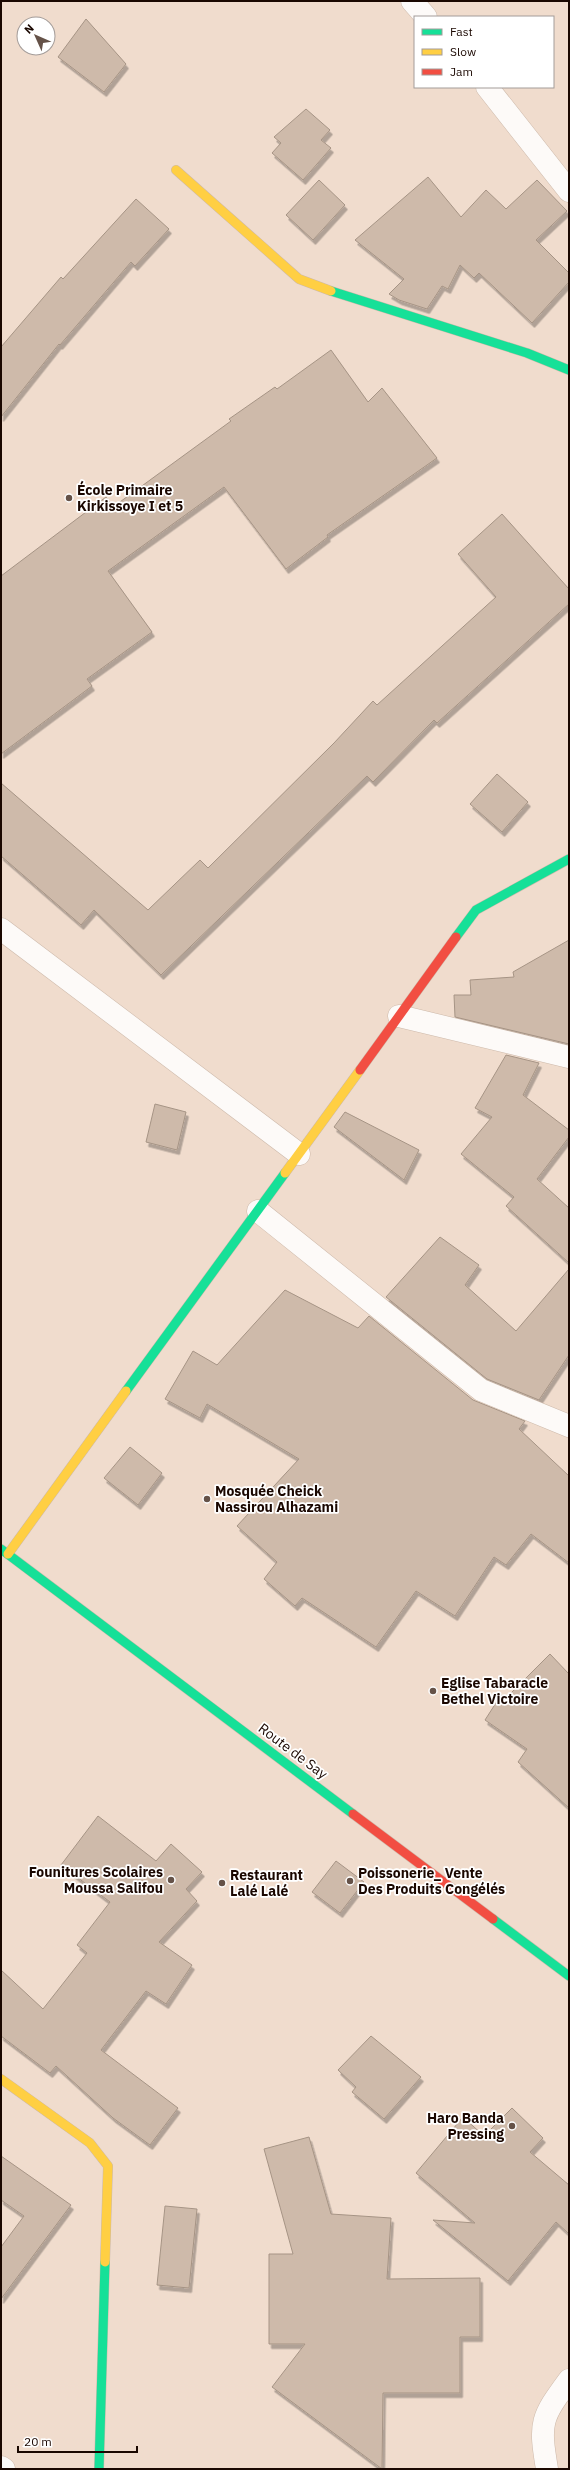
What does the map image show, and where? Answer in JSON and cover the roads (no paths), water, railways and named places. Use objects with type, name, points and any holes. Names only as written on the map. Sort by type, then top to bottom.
[{"type":"street","points":[[412,1],[425,16]]},
{"type":"street","points":[[488,88],[569,191]]},
{"type":"street","points":[[176,170],[305,282],[526,353],[569,370]]},
{"type":"street","points":[[5,1552],[258,1211],[476,910],[569,859]]},
{"type":"street","points":[[1,929],[299,1154]]},
{"type":"street","points":[[399,1016],[569,1057]]},
{"type":"street","points":[[258,1211],[481,1390],[569,1426]]},
{"type":"street","name":"Route de Say","points":[[5,1552],[569,1976]]},
{"type":"street","points":[[1,2079],[90,2143],[108,2166],[99,2469]]},
{"type":"street","points":[[547,2469],[542,2435],[547,2409],[569,2380]]},
{"type":"street","points":[[1,2466],[4,2469]]},
{"type":"place","name":"École Primaire Kirkissoye I et 5","points":[[69,498]]},
{"type":"place","name":"Mosquée Cheick Nassirou Alhazami","points":[[207,1499]]},
{"type":"place","name":"Eglise Tabaracle Bethel Victoire","points":[[433,1691]]},
{"type":"place","name":"Founitures Scolaires Moussa Salifou","points":[[171,1880]]},
{"type":"place","name":"Poissonerie_ Vente Des Produits Congélés","points":[[350,1881]]},
{"type":"place","name":"Restaurant Lalé Lalé","points":[[222,1883]]},
{"type":"place","name":"Haro Banda Pressing","points":[[512,2126]]}]
